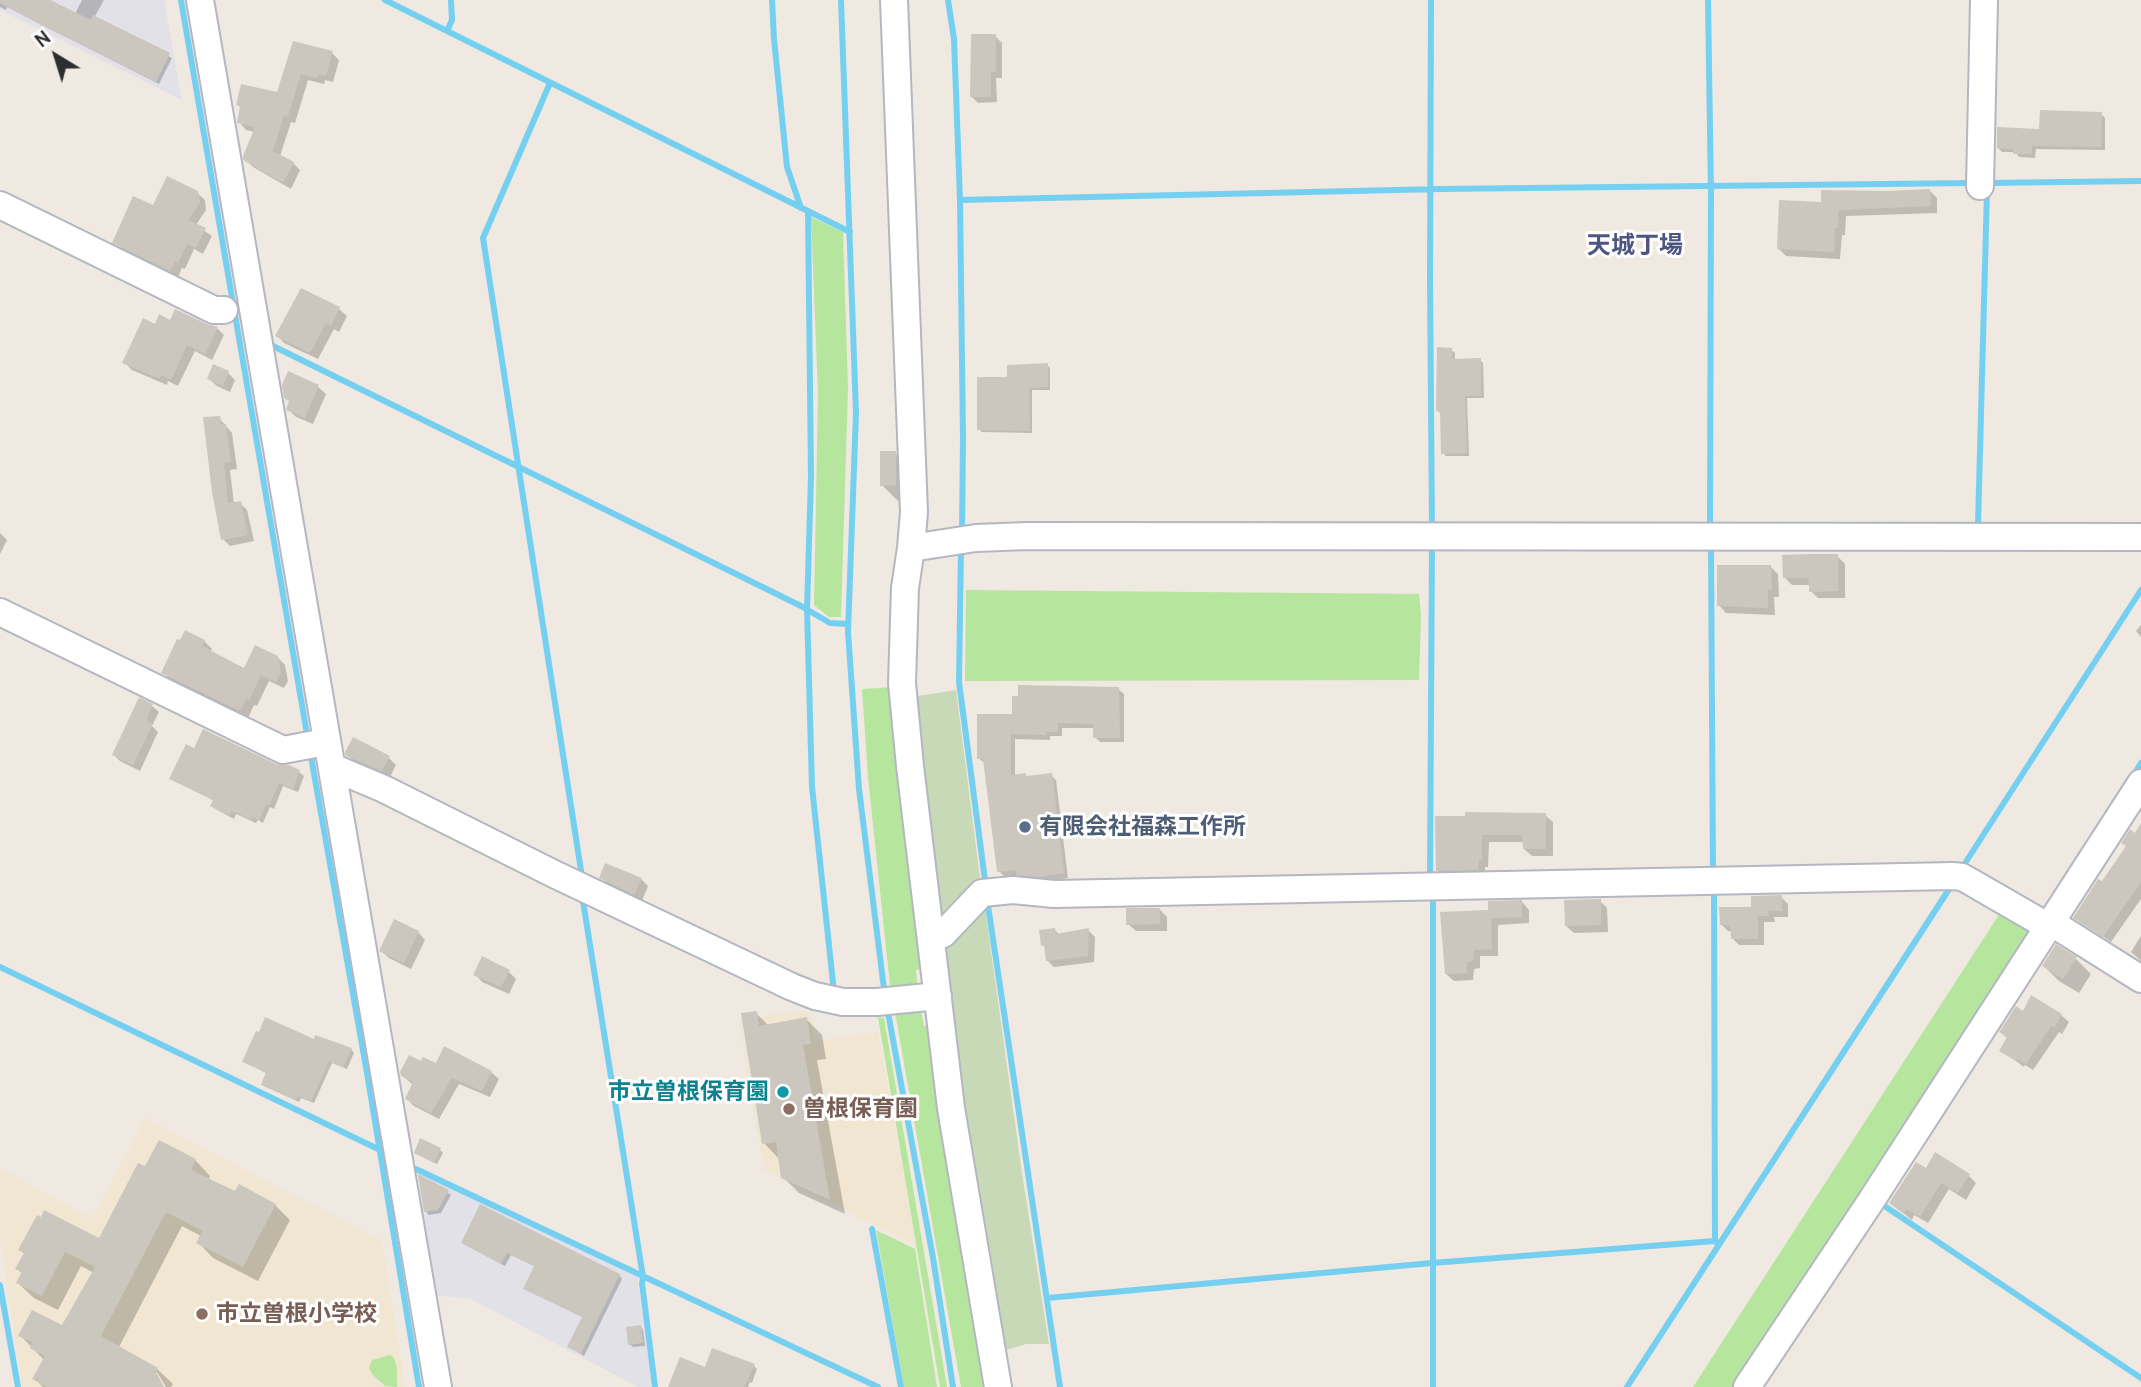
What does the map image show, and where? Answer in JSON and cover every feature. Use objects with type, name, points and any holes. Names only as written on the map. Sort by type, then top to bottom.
[{"type":"street","points":[[200,0],[320,750],[438,1387]]},
{"type":"street","points":[[894,0],[914,512],[905,588],[902,683],[951,1108],[998,1387]]},
{"type":"street","points":[[1980,183],[1984,0]]},
{"type":"street","points":[[0,205],[214,310],[224,310]]},
{"type":"street","points":[[911,548],[963,540],[1039,536],[2141,537]]},
{"type":"street","points":[[0,612],[283,750],[320,750],[384,789],[792,987],[832,1001],[884,1002],[938,996]]},
{"type":"street","points":[[1747,1387],[1873,1197],[2045,923],[2141,783]]},
{"type":"street","points":[[931,939],[943,934],[986,892],[1013,890],[1054,894],[1957,877],[2045,923],[2141,979]]},
{"type":"shaded area","points":[[0,0],[164,0],[182,100],[0,10]]},
{"type":"shaded area","points":[[804,1010],[812,1017],[815,1041],[878,1032],[916,1246],[764,1170],[739,1020]],"holes":[[[806,1017],[811,1043],[803,1045],[825,1167],[782,1175],[774,1129],[760,1131],[742,1029]]]},
{"type":"shaded area","name":"市立曽根小学校","points":[[145,1118],[382,1241],[405,1387],[22,1387],[0,1237],[0,1168],[92,1219]]},
{"type":"shaded area","points":[[417,1170],[637,1275],[653,1387],[638,1387],[471,1299],[433,1295]]},
{"type":"green space","points":[[811,217],[843,232],[848,389],[841,617],[829,617],[814,605],[818,394]]},
{"type":"green space","points":[[966,590],[1419,594],[1419,680],[965,681]]},
{"type":"green space","points":[[896,687],[926,967],[916,970],[917,984],[899,994],[891,995],[868,777],[862,689]]},
{"type":"green space","points":[[956,690],[981,886],[941,925],[912,697]]},
{"type":"green space","points":[[984,901],[1049,1344],[1026,1344],[1003,1351],[939,955],[947,938]]},
{"type":"green space","points":[[2004,907],[2033,924],[1734,1387],[1693,1387]]},
{"type":"green space","points":[[921,1011],[924,1026],[931,1025],[990,1387],[961,1387],[895,1012]]},
{"type":"green space","points":[[878,1017],[884,1018],[947,1387],[940,1387]]},
{"type":"green space","points":[[876,1230],[915,1249],[937,1387],[904,1387]]},
{"type":"green space","points":[[390,1355],[394,1358],[397,1369],[397,1387],[385,1386],[369,1368],[372,1360]]},
{"type":"building","points":[[0,0],[50,0],[91,20],[93,15],[170,53],[156,82],[39,24],[0,3]]},
{"type":"building","points":[[971,34],[996,34],[996,72],[991,72],[991,97],[970,97]]},
{"type":"building","points":[[293,41],[333,51],[326,76],[318,74],[317,78],[301,74],[288,116],[284,115],[273,151],[294,162],[283,183],[243,160],[255,127],[237,123],[240,106],[236,105],[241,84],[277,92]]},
{"type":"building","points":[[2040,110],[2102,112],[2101,147],[2032,146],[2032,154],[2013,154],[2013,149],[1997,148],[1997,127],[2039,129]]},
{"type":"building","points":[[167,176],[198,191],[200,202],[189,220],[206,228],[196,248],[187,244],[178,263],[175,262],[170,271],[112,243],[133,196],[153,205]]},
{"type":"building","points":[[1930,189],[1931,206],[1839,210],[1834,252],[1777,249],[1779,200],[1821,202],[1821,190]]},
{"type":"building","points":[[301,288],[340,307],[331,326],[326,323],[310,353],[275,336]]},
{"type":"building","points":[[175,309],[218,327],[205,354],[187,345],[171,380],[161,375],[159,379],[122,363],[143,318],[155,324],[159,314],[170,320]]},
{"type":"building","points":[[1437,347],[1452,348],[1452,359],[1481,358],[1481,396],[1465,396],[1467,453],[1441,454],[1440,411],[1436,411]]},
{"type":"building","points":[[1048,363],[1048,387],[1029,388],[1030,431],[977,430],[977,377],[1007,377],[1007,365]]},
{"type":"building","points":[[213,364],[229,371],[223,386],[207,379]]},
{"type":"building","points":[[288,371],[319,385],[305,418],[286,410],[289,401],[284,398],[282,385]]},
{"type":"building","points":[[220,416],[221,425],[226,424],[231,462],[224,463],[228,503],[241,501],[248,535],[221,540],[203,417]]},
{"type":"building","points":[[880,451],[896,451],[896,485],[880,486]]},
{"type":"building","points":[[1838,554],[1838,591],[1809,592],[1809,578],[1783,578],[1782,555]]},
{"type":"building","points":[[1717,565],[1771,565],[1772,590],[1768,590],[1768,608],[1717,606]]},
{"type":"building","points":[[185,630],[205,640],[202,646],[244,668],[255,645],[278,656],[281,673],[276,682],[261,675],[249,700],[246,699],[240,711],[161,673],[177,639],[180,640]]},
{"type":"building","points":[[1018,685],[1119,687],[1120,738],[1093,738],[1093,724],[1058,723],[1058,732],[1046,732],[1046,735],[1011,734],[1011,775],[1052,773],[1064,873],[1038,877],[1017,875],[1016,870],[997,872],[983,759],[977,759],[977,714],[1012,714],[1012,696],[1018,696]]},
{"type":"building","points":[[139,697],[153,704],[146,720],[153,724],[133,765],[112,755]]},
{"type":"building","points":[[203,729],[276,764],[289,765],[300,770],[293,789],[279,783],[269,806],[266,804],[259,820],[253,817],[252,820],[232,811],[229,816],[210,806],[213,800],[169,779],[186,744],[194,748]]},
{"type":"building","points":[[353,737],[390,756],[382,771],[346,756],[345,752]]},
{"type":"building","points":[[1465,812],[1546,813],[1546,849],[1523,849],[1522,835],[1482,835],[1482,860],[1479,860],[1478,870],[1436,871],[1435,816],[1465,816]]},
{"type":"building","points":[[2141,823],[2141,882],[2103,937],[2073,918],[2098,879],[2102,881],[2126,846],[2121,843],[2130,829],[2135,833]]},
{"type":"building","points":[[605,863],[642,878],[634,895],[599,878]]},
{"type":"building","points":[[1782,895],[1782,911],[1768,911],[1769,916],[1758,916],[1758,939],[1731,939],[1730,925],[1720,925],[1719,907],[1751,907],[1751,896]]},
{"type":"building","points":[[1601,899],[1601,925],[1565,926],[1564,900]]},
{"type":"building","points":[[1522,900],[1522,917],[1491,918],[1492,949],[1474,950],[1473,961],[1467,962],[1467,973],[1445,974],[1440,912],[1488,910],[1488,901]]},
{"type":"building","points":[[1126,908],[1160,908],[1160,924],[1126,925]]},
{"type":"building","points":[[394,919],[419,931],[404,963],[379,951]]},
{"type":"building","points":[[1055,928],[1056,934],[1089,928],[1088,956],[1046,961],[1039,930]]},
{"type":"building","points":[[2056,944],[2077,957],[2063,979],[2042,966]]},
{"type":"building","points":[[482,956],[510,970],[501,987],[473,975]]},
{"type":"building","points":[[2031,995],[2062,1014],[2026,1064],[1999,1051],[2007,1037],[1999,1032],[2016,1006],[2023,1011]]},
{"type":"building","name":"市立曽根保育園","points":[[757,1011],[759,1026],[807,1017],[811,1044],[803,1045],[830,1200],[781,1178],[776,1142],[762,1144],[741,1013]]},
{"type":"building","points":[[265,1017],[314,1039],[315,1035],[352,1048],[343,1067],[329,1061],[311,1101],[298,1096],[296,1100],[261,1085],[266,1072],[242,1062]]},
{"type":"building","points":[[444,1046],[492,1071],[482,1091],[452,1078],[431,1113],[405,1099],[413,1082],[401,1076],[400,1072],[409,1055],[421,1061],[423,1057],[436,1063]]},
{"type":"building","points":[[420,1138],[441,1148],[434,1163],[414,1153]]},
{"type":"building","points":[[159,1140],[196,1159],[191,1170],[235,1191],[239,1184],[276,1204],[243,1267],[196,1243],[202,1231],[166,1212],[101,1336],[158,1368],[156,1372],[164,1387],[47,1387],[32,1379],[45,1356],[30,1348],[32,1342],[18,1336],[32,1310],[62,1325],[95,1267],[65,1252],[42,1296],[16,1283],[22,1272],[15,1269],[24,1253],[18,1250],[37,1215],[41,1217],[44,1210],[99,1238],[138,1163],[145,1166]]},
{"type":"building","points":[[1935,1152],[1970,1174],[1958,1193],[1941,1183],[1920,1217],[1906,1209],[1904,1214],[1889,1203],[1916,1162],[1926,1168]]},
{"type":"building","points":[[418,1174],[449,1190],[438,1210],[424,1212]]},
{"type":"building","points":[[480,1204],[620,1274],[581,1354],[567,1347],[582,1317],[523,1289],[534,1266],[507,1253],[501,1264],[461,1243]]},
{"type":"building","points":[[641,1325],[643,1343],[628,1345],[626,1327]]},
{"type":"building","points":[[712,1348],[755,1364],[744,1387],[668,1387],[680,1357],[705,1367]]},
{"type":"waterway","points":[[181,0],[308,740]]},
{"type":"waterway","points":[[385,0],[850,232]]},
{"type":"waterway","points":[[447,31],[452,20],[451,0]]},
{"type":"waterway","points":[[772,0],[787,167],[801,208]]},
{"type":"waterway","points":[[841,0],[856,413],[848,632],[859,789],[885,997]]},
{"type":"waterway","points":[[948,0],[954,39],[960,200],[962,533]]},
{"type":"waterway","points":[[1431,0],[1432,530]]},
{"type":"waterway","points":[[1708,0],[1711,193],[1710,527]]},
{"type":"waterway","points":[[550,83],[483,238],[582,877]]},
{"type":"waterway","points":[[1987,183],[2141,181]]},
{"type":"waterway","points":[[960,200],[1440,189],[1972,183]]},
{"type":"waterway","points":[[1978,525],[1987,191]]},
{"type":"waterway","points":[[808,211],[811,477],[807,609],[812,787],[834,992]]},
{"type":"waterway","points":[[273,346],[801,606],[830,623],[848,624]]},
{"type":"waterway","points":[[1430,880],[1432,544]]},
{"type":"waterway","points":[[961,547],[959,682],[986,888]]},
{"type":"waterway","points":[[1711,547],[1713,874]]},
{"type":"waterway","points":[[1960,871],[2141,590]]},
{"type":"waterway","points":[[310,751],[419,1387]]},
{"type":"waterway","points":[[2133,776],[2141,763]]},
{"type":"waterway","points":[[1627,1387],[1953,883]]},
{"type":"waterway","points":[[1714,888],[1715,1241],[1719,1244]]},
{"type":"waterway","points":[[1433,894],[1433,1387]]},
{"type":"waterway","points":[[582,895],[643,1277],[655,1387]]},
{"type":"waterway","points":[[987,899],[1060,1387]]},
{"type":"waterway","points":[[0,967],[380,1150]]},
{"type":"waterway","points":[[887,1007],[933,1258],[953,1387]]},
{"type":"waterway","points":[[416,1169],[878,1387]]},
{"type":"waterway","points":[[1877,1201],[2141,1378]]},
{"type":"waterway","points":[[872,1229],[901,1387]]},
{"type":"waterway","points":[[1047,1298],[1432,1263],[1715,1241]]},
{"type":"waterway","points":[[0,1285],[18,1387]]},
{"type":"place","name":"有限会社福森工作所","points":[[1025,827]]},
{"type":"place","name":"市立曽根保育園","points":[[783,1092]]},
{"type":"place","name":"曽根保育園","points":[[789,1109]]},
{"type":"place","name":"市立曽根小学校","points":[[202,1314]]},
{"type":"district","name":"天城丁場","points":[[1635,246]]}]
